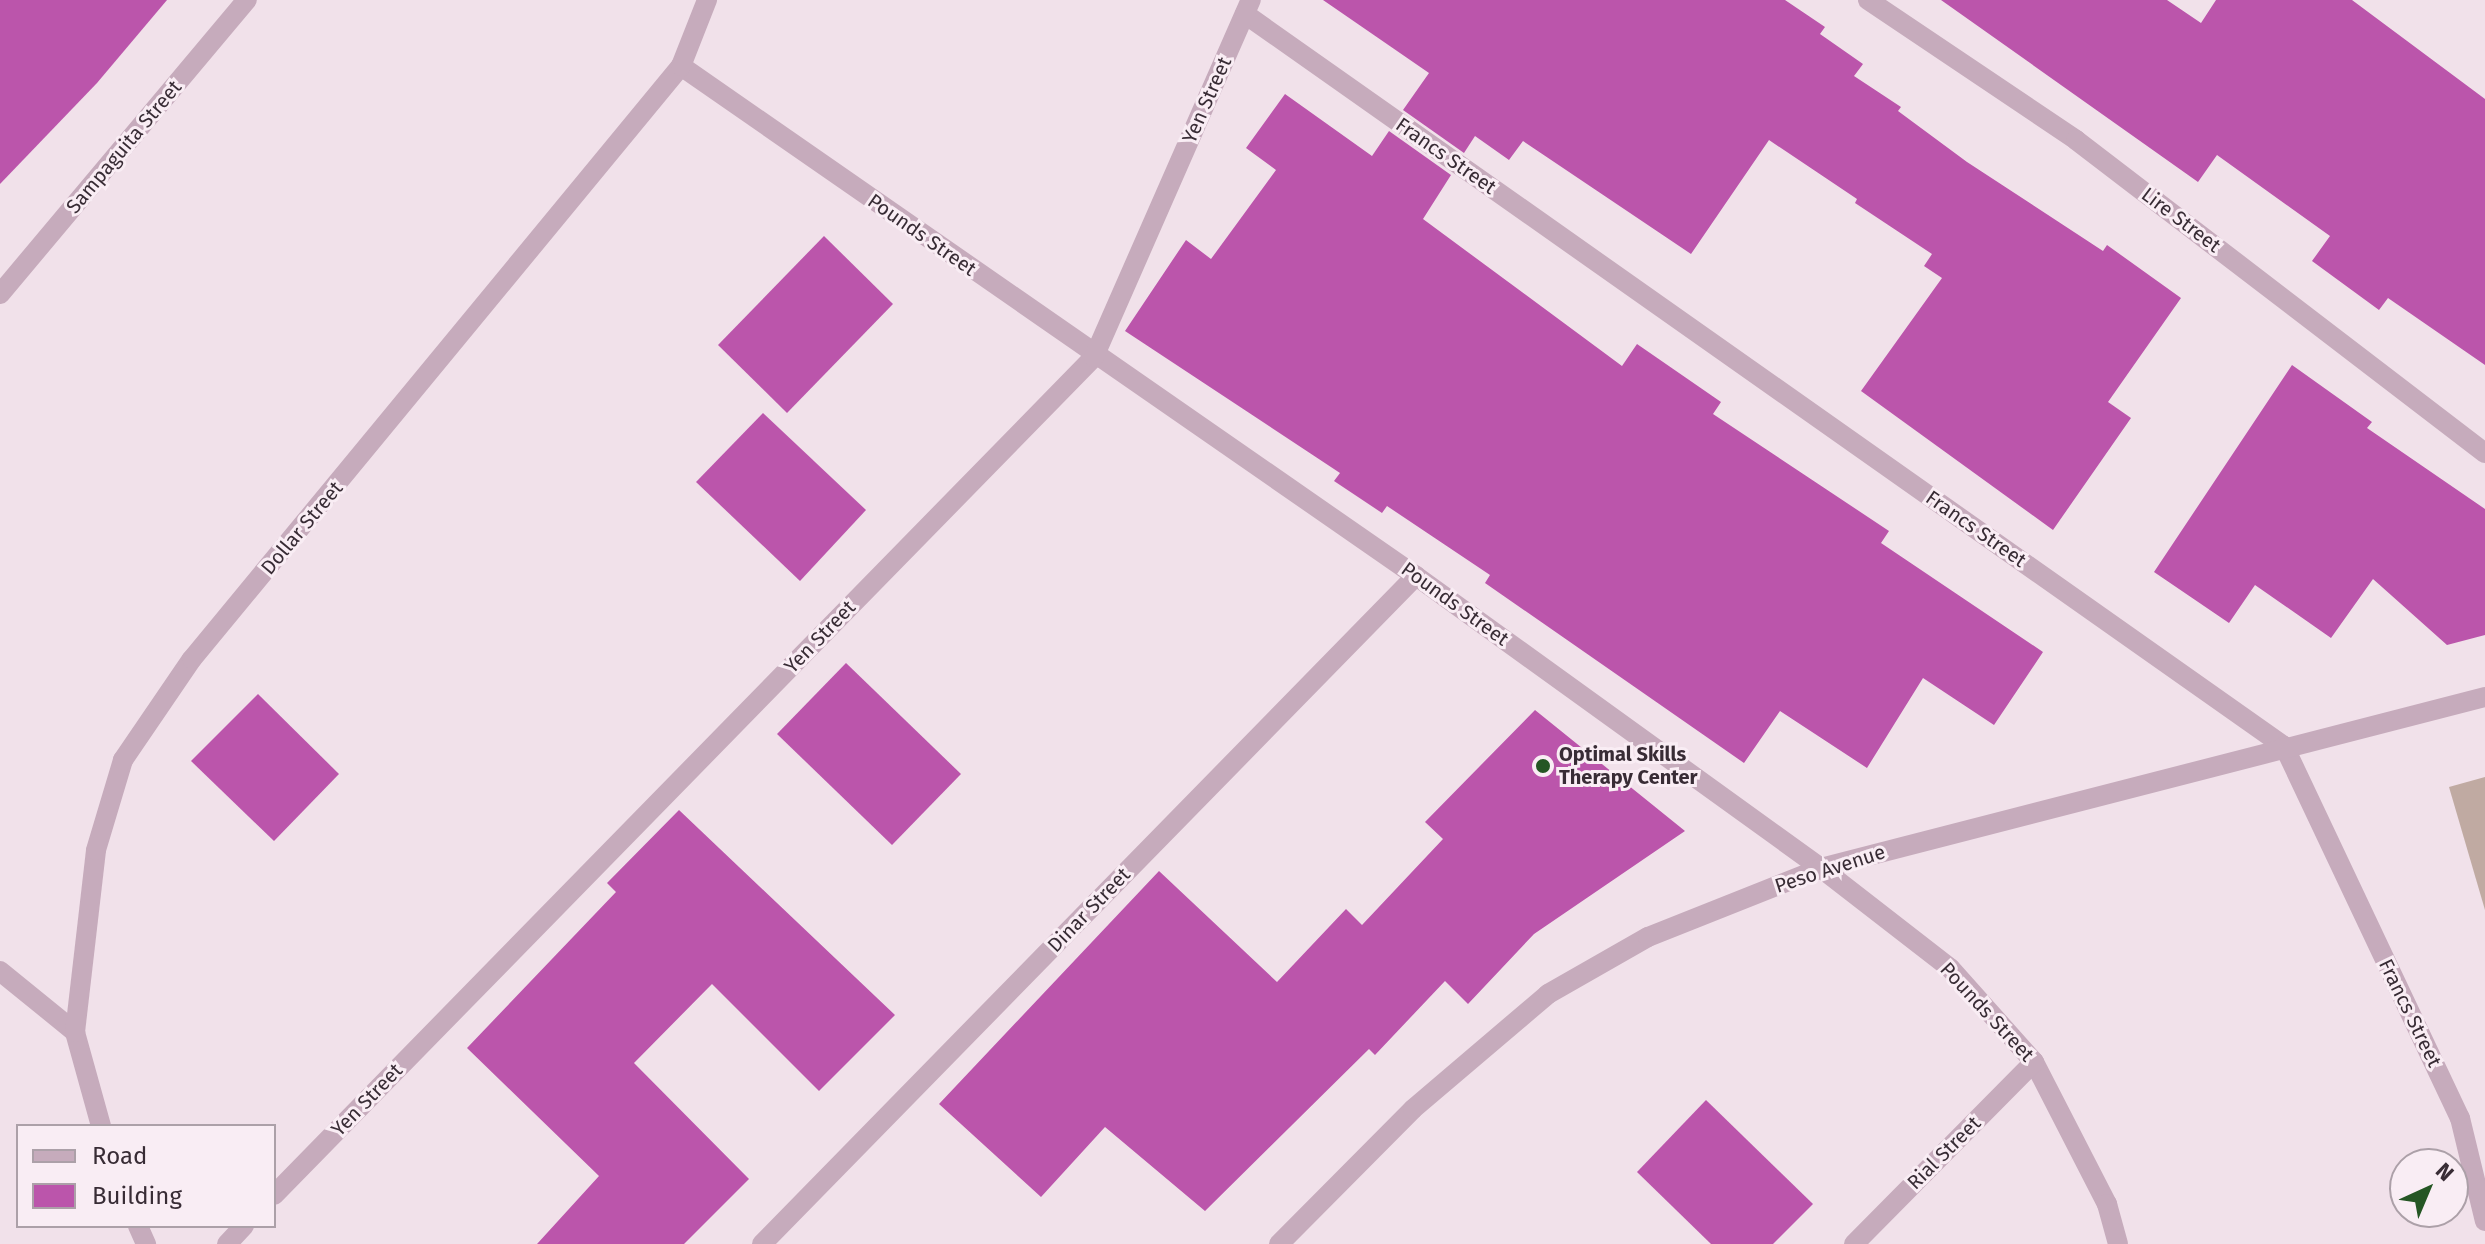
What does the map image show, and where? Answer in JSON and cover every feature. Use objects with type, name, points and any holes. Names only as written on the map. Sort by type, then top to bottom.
[{"type":"street","name":"Sampaguita Street","points":[[0,294],[247,0]]},
{"type":"street","name":"Dollar Street","points":[[100,1124],[75,1032],[96,850],[123,760],[192,659],[681,66],[707,0]]},
{"type":"street","name":"Lire Street","points":[[1868,0],[2076,140],[2485,453]]},
{"type":"street","name":"Yen Street","points":[[276,1193],[1094,357],[1248,7]]},
{"type":"street","name":"Francs Street","points":[[1248,7],[2284,746],[2460,1118],[2485,1221]]},
{"type":"street","name":"Pounds Street","points":[[681,66],[1094,357],[1416,576],[1821,868],[1950,968],[2034,1062],[2107,1204],[2118,1244]]},
{"type":"street","name":"Dinar Street","points":[[762,1244],[1416,576]]},
{"type":"street","name":"Peso Avenue","points":[[1279,1244],[1413,1109],[1548,994],[1648,937],[1821,868],[2284,746],[2485,697]]},
{"type":"street","points":[[0,971],[75,1032]]},
{"type":"street","name":"Rial Street","points":[[1854,1244],[2034,1062]]},
{"type":"street","points":[[227,1244],[242,1228]]},
{"type":"shaded area","points":[[2485,777],[2485,910],[2449,787]]},
{"type":"building","points":[[0,0],[167,0],[97,83],[0,184]]},
{"type":"building","points":[[1323,0],[1785,0],[1825,27],[1820,34],[1863,64],[1854,76],[1901,107],[1898,111],[1967,162],[2103,251],[2107,245],[2181,298],[2108,402],[2131,418],[2053,530],[1861,391],[1942,278],[1924,266],[1932,254],[1855,203],[1857,199],[1769,140],[1691,254],[1523,141],[1509,160],[1475,136],[1464,153],[1403,110],[1429,73]]},
{"type":"building","points":[[1941,0],[2167,0],[2201,23],[2216,0],[2352,0],[2485,99],[2485,365],[2388,298],[2379,310],[2312,261],[2330,236],[2217,155],[2198,182]]},
{"type":"building","points":[[1285,94],[1372,156],[1389,131],[1451,175],[1423,219],[1622,366],[1637,344],[1721,402],[1713,414],[1889,531],[1881,543],[2043,652],[1994,725],[1923,678],[1867,768],[1780,711],[1744,763],[1485,583],[1490,575],[1387,506],[1382,513],[1334,481],[1340,473],[1125,331],[1186,240],[1211,259],[1276,170],[1246,148]]},
{"type":"building","points":[[824,236],[893,304],[787,413],[718,345]]},
{"type":"building","points":[[2292,365],[2372,422],[2367,428],[2485,509],[2485,635],[2447,645],[2373,579],[2331,638],[2255,585],[2229,623],[2154,572]]},
{"type":"building","points":[[763,413],[866,510],[800,581],[696,482]]},
{"type":"building","points":[[846,663],[961,774],[892,845],[777,734]]},
{"type":"building","points":[[258,694],[339,774],[274,841],[191,761]]},
{"type":"building","points":[[1535,710],[1685,831],[1534,934],[1468,1004],[1445,981],[1375,1055],[1369,1049],[1205,1211],[1105,1127],[1041,1197],[939,1104],[1159,871],[1277,982],[1346,909],[1362,925],[1443,839],[1425,822]]},
{"type":"building","points":[[679,810],[895,1015],[819,1091],[712,984],[634,1063],[749,1179],[684,1244],[537,1244],[599,1176],[467,1048],[616,892],[607,883]]},
{"type":"building","points":[[1706,1100],[1813,1204],[1773,1244],[1711,1244],[1637,1172]]},
{"type":"place","name":"Optimal Skills Therapy Center","points":[[1543,766]]}]
